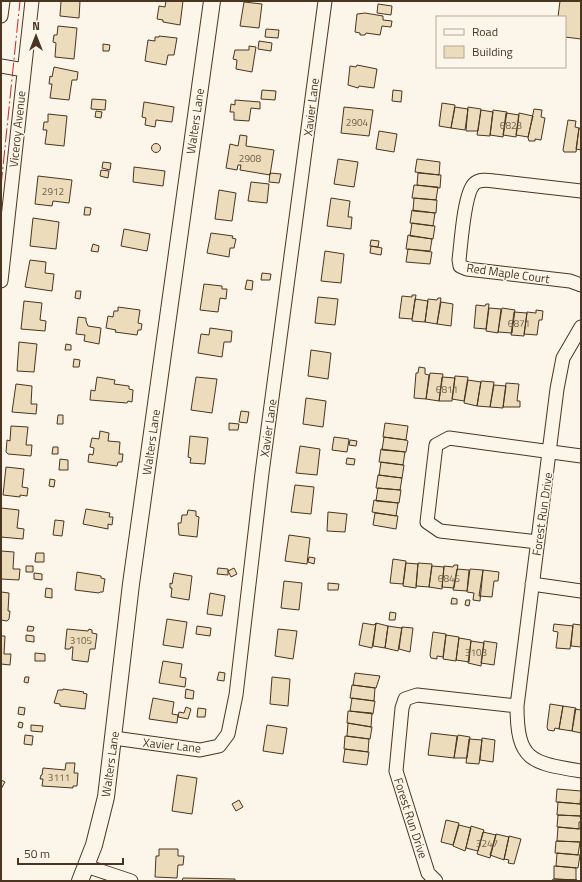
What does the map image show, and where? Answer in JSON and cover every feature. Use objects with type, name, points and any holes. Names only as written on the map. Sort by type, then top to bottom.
[{"type":"street","points":[[1,16],[3,1]]},
{"type":"street","name":"Viceroy Avenue","points":[[1,281],[3,240],[32,1]]},
{"type":"street","name":"Walters Lane","points":[[83,874],[94,845],[106,796],[132,584],[212,1]]},
{"type":"street","name":"Xavier Lane","points":[[114,738],[200,750],[219,746],[228,734],[236,695],[264,458],[325,1]]},
{"type":"street","points":[[1,66],[24,70]]},
{"type":"street","name":"Red Maple Court","points":[[581,191],[482,180],[474,184],[468,194],[459,260],[460,266],[467,269],[570,281],[581,285]]},
{"type":"street","name":"Forest Run Drive","points":[[581,327],[563,358],[557,389],[518,706],[520,738],[524,749],[528,754],[542,764],[581,771]]},
{"type":"street","points":[[538,542],[440,531],[427,522],[436,445],[449,438],[581,456]]},
{"type":"street","points":[[532,584],[581,590]]},
{"type":"street","name":"Forest Run Drive","points":[[436,881],[428,873],[396,771],[401,715],[405,699],[417,694],[518,706]]},
{"type":"street","points":[[83,874],[131,881]]},
{"type":"building","points":[[61,1],[80,1],[79,18],[60,16]]},
{"type":"building","points":[[166,1],[183,1],[180,25],[163,22],[163,20],[157,19],[159,6],[165,7]]},
{"type":"building","points":[[560,1],[581,1],[581,39],[566,37],[566,16],[558,16]]},
{"type":"building","points":[[244,2],[262,4],[259,28],[240,26]]},
{"type":"building","points":[[378,4],[392,6],[391,15],[377,13]]},
{"type":"building","points":[[365,13],[383,16],[383,20],[392,21],[391,27],[382,26],[380,35],[366,33],[365,35],[360,35],[360,33],[355,32],[357,14]]},
{"type":"building","points":[[58,26],[77,28],[74,59],[55,57],[56,43],[53,42],[54,35],[57,35]]},
{"type":"building","points":[[266,29],[279,30],[278,38],[265,37]]},
{"type":"building","points":[[155,37],[177,38],[174,55],[168,55],[166,65],[145,61],[148,40],[155,41]]},
{"type":"building","points":[[259,41],[272,43],[271,51],[258,49]]},
{"type":"building","points":[[103,44],[110,45],[109,51],[103,51]]},
{"type":"building","points":[[249,46],[256,47],[252,72],[236,69],[237,60],[233,59],[235,50],[249,50]]},
{"type":"building","points":[[357,65],[377,69],[374,88],[359,86],[358,88],[348,85],[350,66],[356,67]]},
{"type":"building","points":[[54,67],[78,72],[77,80],[72,80],[69,100],[50,98],[52,84],[49,84],[50,76],[52,77]]},
{"type":"building","points":[[262,90],[276,91],[275,100],[261,99]]},
{"type":"building","points":[[393,90],[402,91],[401,102],[392,101]]},
{"type":"building","points":[[92,99],[106,100],[105,110],[91,109]]},
{"type":"building","points":[[235,100],[260,102],[260,109],[251,108],[249,121],[234,120],[234,112],[230,112],[231,104],[235,105]]},
{"type":"building","points":[[144,102],[174,107],[172,122],[156,120],[155,127],[145,125],[146,118],[142,117]]},
{"type":"building","points":[[442,103],[455,105],[451,128],[439,126]]},
{"type":"building","points":[[344,107],[373,110],[369,136],[341,133]]},
{"type":"building","points":[[455,107],[468,109],[465,130],[451,128]]},
{"type":"building","points":[[468,107],[481,109],[478,131],[466,131]]},
{"type":"building","points":[[534,109],[542,110],[541,117],[545,118],[541,140],[535,139],[535,141],[529,141],[528,138]]},
{"type":"building","points":[[481,110],[493,112],[490,136],[477,135]]},
{"type":"building","points":[[493,110],[507,112],[503,137],[490,135]]},
{"type":"building","points":[[96,111],[102,112],[101,118],[95,117]]},
{"type":"building","points":[[506,113],[519,115],[516,137],[503,135]]},
{"type":"building","points":[[519,113],[533,116],[528,137],[516,135]]},
{"type":"building","points":[[48,114],[67,116],[64,146],[45,144],[47,130],[43,130],[44,122],[48,122]]},
{"type":"building","points":[[568,120],[576,121],[575,127],[579,128],[576,152],[564,152],[563,150]]},
{"type":"building","points":[[579,128],[581,128],[581,150],[576,149]]},
{"type":"building","points":[[379,131],[397,134],[394,152],[376,149]]},
{"type":"building","points":[[240,135],[247,136],[246,146],[274,150],[270,175],[240,170],[241,165],[238,165],[237,170],[226,168],[230,144],[238,146]]},
{"type":"building","points":[[154,144],[158,144],[160,148],[158,152],[154,152],[152,150],[152,146]]},
{"type":"building","points":[[338,159],[358,162],[354,187],[334,184]]},
{"type":"building","points":[[417,159],[440,162],[439,175],[415,172]]},
{"type":"building","points":[[103,162],[111,163],[110,170],[102,168]]},
{"type":"building","points":[[134,167],[165,171],[163,186],[133,182]]},
{"type":"building","points":[[101,170],[109,171],[108,178],[100,176]]},
{"type":"building","points":[[270,173],[281,174],[279,183],[269,182]]},
{"type":"building","points":[[418,173],[441,175],[440,188],[417,185]]},
{"type":"building","points":[[38,176],[72,180],[69,203],[53,201],[52,206],[35,204]]},
{"type":"building","points":[[251,182],[269,184],[267,203],[248,201]]},
{"type":"building","points":[[414,185],[438,187],[436,200],[412,198]]},
{"type":"building","points":[[219,190],[236,193],[232,221],[215,219]]},
{"type":"building","points":[[331,198],[350,201],[348,217],[352,217],[351,229],[327,226]]},
{"type":"building","points":[[414,198],[437,200],[436,213],[413,211]]},
{"type":"building","points":[[85,207],[91,208],[90,215],[84,215]]},
{"type":"building","points":[[412,210],[435,213],[433,226],[410,223]]},
{"type":"building","points":[[33,218],[59,222],[56,249],[30,246]]},
{"type":"building","points":[[412,223],[435,226],[433,239],[410,236]]},
{"type":"building","points":[[124,229],[150,234],[147,251],[121,246]]},
{"type":"building","points":[[211,233],[233,236],[232,238],[236,239],[234,248],[230,248],[229,257],[207,253]]},
{"type":"building","points":[[408,235],[432,239],[430,251],[406,249]]},
{"type":"building","points":[[371,240],[379,241],[378,247],[370,246]]},
{"type":"building","points":[[93,244],[99,246],[98,252],[91,251]]},
{"type":"building","points":[[371,246],[382,248],[381,255],[370,253]]},
{"type":"building","points":[[408,249],[432,252],[430,264],[406,262]]},
{"type":"building","points":[[325,251],[344,254],[341,283],[321,281]]},
{"type":"building","points":[[30,260],[46,262],[45,273],[54,274],[52,291],[25,287]]},
{"type":"building","points":[[262,273],[271,274],[270,280],[261,280]]},
{"type":"building","points":[[247,280],[253,281],[252,290],[245,289]]},
{"type":"building","points":[[204,284],[222,286],[222,289],[227,289],[226,299],[220,298],[218,312],[200,310]]},
{"type":"building","points":[[76,291],[81,291],[80,299],[75,298]]},
{"type":"building","points":[[412,295],[416,295],[412,319],[399,318],[402,296],[412,297]]},
{"type":"building","points":[[318,297],[338,299],[335,325],[315,323]]},
{"type":"building","points":[[438,298],[441,298],[437,324],[425,322],[428,299],[437,300]]},
{"type":"building","points":[[415,299],[428,301],[425,322],[412,321]]},
{"type":"building","points":[[24,301],[42,303],[40,320],[46,321],[45,331],[21,329]]},
{"type":"building","points":[[441,302],[453,304],[451,326],[437,324]]},
{"type":"building","points":[[486,304],[489,304],[486,329],[474,328],[476,305],[485,306]]},
{"type":"building","points":[[118,307],[140,310],[138,323],[142,324],[141,330],[138,330],[137,335],[115,332],[116,330],[106,328],[108,316],[113,317],[114,311],[118,311]]},
{"type":"building","points":[[489,308],[501,309],[498,333],[486,331]]},
{"type":"building","points":[[502,308],[515,310],[512,333],[498,332]]},
{"type":"building","points":[[536,310],[543,311],[542,320],[539,320],[537,335],[524,334],[527,312],[536,313]]},
{"type":"building","points":[[514,312],[527,313],[524,336],[511,335]]},
{"type":"building","points":[[78,317],[86,318],[88,326],[101,328],[99,344],[84,341],[85,335],[76,334]]},
{"type":"building","points":[[210,328],[232,331],[231,342],[224,342],[222,357],[198,353],[201,334],[209,335]]},
{"type":"building","points":[[19,342],[37,344],[34,372],[17,371]]},
{"type":"building","points":[[66,344],[71,345],[71,350],[65,350]]},
{"type":"building","points":[[311,350],[331,353],[328,379],[308,376]]},
{"type":"building","points":[[74,359],[80,360],[79,367],[73,367]]},
{"type":"building","points":[[419,367],[425,368],[425,374],[429,375],[426,399],[414,398],[416,373],[418,373]]},
{"type":"building","points":[[430,373],[443,374],[439,401],[426,399]]},
{"type":"building","points":[[455,376],[468,377],[464,401],[452,399]]},
{"type":"building","points":[[97,377],[115,380],[114,384],[129,386],[129,389],[133,390],[132,402],[128,401],[127,403],[90,400],[91,390],[95,391]]},
{"type":"building","points":[[196,377],[217,379],[212,413],[191,410]]},
{"type":"building","points":[[442,377],[455,378],[452,401],[439,401]]},
{"type":"building","points":[[468,380],[481,382],[477,406],[464,403]]},
{"type":"building","points":[[481,381],[494,382],[490,407],[477,406]]},
{"type":"building","points":[[506,383],[519,384],[517,401],[520,401],[520,407],[503,407]]},
{"type":"building","points":[[16,384],[32,386],[31,404],[37,404],[36,414],[12,412]]},
{"type":"building","points":[[494,385],[506,386],[503,408],[490,407]]},
{"type":"building","points":[[306,398],[326,401],[323,427],[303,424]]},
{"type":"building","points":[[241,411],[249,412],[247,423],[239,422]]},
{"type":"building","points":[[58,415],[63,415],[63,424],[57,424]]},
{"type":"building","points":[[229,423],[239,424],[238,430],[229,430]]},
{"type":"building","points":[[385,423],[408,426],[406,440],[383,437]]},
{"type":"building","points":[[11,426],[28,427],[26,445],[32,445],[31,456],[8,454],[6,452],[7,440],[10,441]]},
{"type":"building","points":[[100,431],[109,433],[108,441],[120,442],[119,454],[123,454],[122,462],[118,462],[117,466],[88,462],[89,454],[93,455],[94,448],[90,447],[92,438],[99,439]]},
{"type":"building","points":[[190,436],[208,438],[205,464],[190,463],[191,458],[188,457]]},
{"type":"building","points":[[334,437],[349,439],[347,452],[332,450]]},
{"type":"building","points":[[384,437],[408,441],[406,452],[382,450]]},
{"type":"building","points":[[350,440],[357,441],[356,446],[349,445]]},
{"type":"building","points":[[300,446],[320,449],[317,475],[296,473]]},
{"type":"building","points":[[53,447],[58,447],[58,454],[52,454]]},
{"type":"building","points":[[381,449],[405,452],[403,465],[379,462]]},
{"type":"building","points":[[347,458],[355,459],[354,465],[346,464]]},
{"type":"building","points":[[60,459],[68,460],[68,470],[59,470]]},
{"type":"building","points":[[381,462],[404,465],[402,478],[379,475]]},
{"type":"building","points":[[6,467],[24,469],[22,487],[28,488],[27,496],[20,495],[20,497],[3,495]]},
{"type":"building","points":[[378,475],[402,478],[400,490],[376,488]]},
{"type":"building","points":[[50,479],[55,480],[54,487],[49,486]]},
{"type":"building","points":[[295,485],[314,487],[311,514],[291,512]]},
{"type":"building","points":[[378,488],[401,490],[399,503],[376,501]]},
{"type":"building","points":[[374,500],[398,503],[396,516],[372,512]]},
{"type":"building","points":[[1,508],[19,510],[17,528],[24,529],[23,539],[1,537]]},
{"type":"building","points":[[86,509],[110,513],[109,517],[113,517],[112,525],[108,524],[108,529],[83,524]]},
{"type":"building","points":[[188,510],[196,511],[196,516],[199,517],[197,537],[179,535],[178,523],[181,523],[182,515],[187,515]]},
{"type":"building","points":[[328,512],[347,514],[345,532],[327,531]]},
{"type":"building","points":[[375,513],[398,516],[396,529],[373,525]]},
{"type":"building","points":[[55,520],[64,521],[62,536],[53,535]]},
{"type":"building","points":[[289,535],[310,538],[307,564],[285,561]]},
{"type":"building","points":[[1,551],[14,552],[13,569],[20,569],[19,580],[1,579]]},
{"type":"building","points":[[36,553],[44,553],[44,562],[35,562]]},
{"type":"building","points":[[309,557],[315,558],[314,564],[308,562]]},
{"type":"building","points":[[393,559],[406,561],[403,584],[390,583]]},
{"type":"building","points":[[406,563],[418,564],[416,588],[403,586]]},
{"type":"building","points":[[418,563],[432,564],[429,587],[416,586]]},
{"type":"building","points":[[454,565],[458,565],[454,588],[442,587],[444,566],[453,567]]},
{"type":"building","points":[[26,566],[33,566],[33,572],[26,572]]},
{"type":"building","points":[[432,566],[444,567],[442,589],[429,587]]},
{"type":"building","points":[[218,568],[228,569],[228,575],[217,574]]},
{"type":"building","points":[[234,568],[237,574],[231,577],[228,571]]},
{"type":"building","points":[[457,569],[469,570],[467,591],[453,590]]},
{"type":"building","points":[[470,569],[483,570],[480,601],[473,600],[474,593],[467,592]]},
{"type":"building","points":[[483,570],[499,572],[498,581],[494,581],[492,597],[479,596]]},
{"type":"building","points":[[77,572],[101,576],[101,578],[105,579],[103,592],[99,593],[75,590]]},
{"type":"building","points":[[34,573],[42,574],[42,580],[34,579]]},
{"type":"building","points":[[174,573],[192,576],[189,600],[171,597],[172,588],[170,588],[170,583],[172,584]]},
{"type":"building","points":[[284,581],[302,583],[299,610],[281,608]]},
{"type":"building","points":[[328,583],[339,584],[338,590],[328,590]]},
{"type":"building","points":[[46,588],[52,589],[52,598],[45,597]]},
{"type":"building","points":[[1,592],[9,593],[8,611],[10,611],[9,619],[7,621],[1,620]]},
{"type":"building","points":[[210,593],[225,596],[222,616],[207,614]]},
{"type":"building","points":[[452,598],[457,599],[457,604],[451,604]]},
{"type":"building","points":[[466,600],[470,600],[469,606],[465,605]]},
{"type":"building","points":[[390,612],[396,613],[395,620],[389,620]]},
{"type":"building","points":[[167,619],[187,622],[183,648],[163,645]]},
{"type":"building","points":[[363,623],[374,625],[376,623],[372,648],[359,645]]},
{"type":"building","points":[[376,623],[388,626],[385,648],[373,646]]},
{"type":"building","points":[[554,624],[573,626],[570,649],[556,648],[558,632],[553,631]]},
{"type":"building","points":[[573,624],[581,625],[581,647],[571,646]]},
{"type":"building","points":[[28,626],[34,627],[33,631],[27,631]]},
{"type":"building","points":[[197,626],[211,628],[210,636],[196,634]]},
{"type":"building","points":[[388,626],[402,627],[398,651],[385,648]]},
{"type":"building","points":[[402,627],[413,628],[410,652],[399,649]]},
{"type":"building","points":[[67,629],[88,631],[89,629],[92,630],[92,633],[97,634],[95,649],[90,649],[88,662],[72,660],[73,647],[70,649],[65,649]]},
{"type":"building","points":[[278,629],[297,631],[293,659],[275,656]]},
{"type":"building","points":[[433,632],[446,634],[443,657],[437,656],[437,659],[431,658],[430,655]]},
{"type":"building","points":[[26,635],[34,636],[34,642],[26,641]]},
{"type":"building","points":[[446,635],[459,637],[456,661],[443,659]]},
{"type":"building","points":[[1,636],[5,636],[4,654],[11,654],[10,665],[1,664]]},
{"type":"building","points":[[459,638],[471,640],[469,662],[456,660]]},
{"type":"building","points":[[471,641],[484,643],[481,666],[468,663]]},
{"type":"building","points":[[484,641],[497,643],[494,665],[481,663]]},
{"type":"building","points":[[35,653],[45,654],[45,661],[35,661]]},
{"type":"building","points":[[163,661],[182,664],[180,677],[186,678],[185,687],[159,683]]},
{"type":"building","points":[[219,672],[225,673],[224,681],[217,680]]},
{"type":"building","points":[[355,673],[380,676],[376,688],[353,685]]},
{"type":"building","points":[[25,677],[29,677],[28,683],[24,682]]},
{"type":"building","points":[[272,677],[290,679],[288,706],[270,704]]},
{"type":"building","points":[[352,685],[375,688],[374,701],[350,698]]},
{"type":"building","points":[[63,689],[84,692],[83,693],[87,694],[85,709],[60,706],[60,704],[54,703],[58,690]]},
{"type":"building","points":[[186,689],[194,691],[193,699],[185,698]]},
{"type":"building","points":[[153,698],[174,702],[172,714],[178,715],[177,723],[149,719]]},
{"type":"building","points":[[352,698],[375,701],[373,714],[350,711]]},
{"type":"building","points":[[550,704],[563,706],[559,729],[555,728],[554,731],[548,730],[547,727]]},
{"type":"building","points":[[563,706],[576,708],[572,731],[559,729]]},
{"type":"building","points":[[19,707],[25,708],[24,715],[18,714]]},
{"type":"building","points":[[186,707],[191,709],[188,719],[178,717],[179,712],[184,713]]},
{"type":"building","points":[[198,708],[206,709],[205,717],[197,717]]},
{"type":"building","points":[[575,709],[581,710],[581,733],[572,731]]},
{"type":"building","points":[[348,711],[372,713],[371,727],[347,723]]},
{"type":"building","points":[[19,722],[23,723],[22,728],[18,727]]},
{"type":"building","points":[[348,723],[372,727],[370,739],[347,736]]},
{"type":"building","points":[[31,725],[43,726],[42,732],[31,731]]},
{"type":"building","points":[[267,725],[287,728],[283,754],[263,751]]},
{"type":"building","points":[[431,733],[457,736],[454,758],[428,755]]},
{"type":"building","points":[[25,735],[33,736],[32,745],[24,744]]},
{"type":"building","points":[[458,735],[470,737],[467,758],[454,758]]},
{"type":"building","points":[[345,736],[369,739],[368,752],[344,749]]},
{"type":"building","points":[[482,738],[495,740],[493,762],[480,760]]},
{"type":"building","points":[[469,739],[482,740],[479,764],[466,763]]},
{"type":"building","points":[[345,749],[369,752],[367,765],[343,762]]},
{"type":"building","points":[[66,763],[75,763],[74,773],[78,773],[77,786],[73,786],[73,788],[42,786],[43,779],[40,779],[43,768],[65,770]]},
{"type":"building","points":[[177,775],[197,778],[192,814],[172,811]]},
{"type":"building","points":[[1,780],[5,782],[1,789]]},
{"type":"building","points":[[557,789],[581,791],[580,804],[556,802]]},
{"type":"building","points":[[239,800],[243,807],[236,811],[232,804]]},
{"type":"building","points":[[558,802],[581,804],[581,816],[557,815]]},
{"type":"building","points":[[558,815],[580,816],[581,822],[579,822],[579,829],[557,827]]},
{"type":"building","points":[[446,820],[459,823],[453,845],[441,842]]},
{"type":"building","points":[[459,825],[471,828],[465,851],[453,846]]},
{"type":"building","points":[[471,826],[484,830],[478,851],[466,848]]},
{"type":"building","points":[[558,827],[581,829],[581,842],[557,841]]},
{"type":"building","points":[[483,832],[496,835],[490,858],[477,854]]},
{"type":"building","points":[[496,834],[509,837],[504,860],[490,855]]},
{"type":"building","points":[[509,836],[521,839],[514,864],[508,863],[509,860],[504,859]]},
{"type":"building","points":[[556,841],[580,842],[578,855],[555,853]]},
{"type":"building","points":[[159,849],[178,849],[178,856],[184,856],[183,865],[178,865],[177,878],[155,877],[156,856],[159,856]]},
{"type":"building","points":[[557,853],[580,855],[578,868],[556,866]]},
{"type":"building","points":[[554,866],[576,868],[576,880],[554,879]]},
{"type":"building","points":[[183,878],[235,879],[235,881],[182,881]]},
{"type":"building","points":[[554,879],[577,880],[552,881]]},
{"type":"power","points":[[1,186],[20,1]]}]
